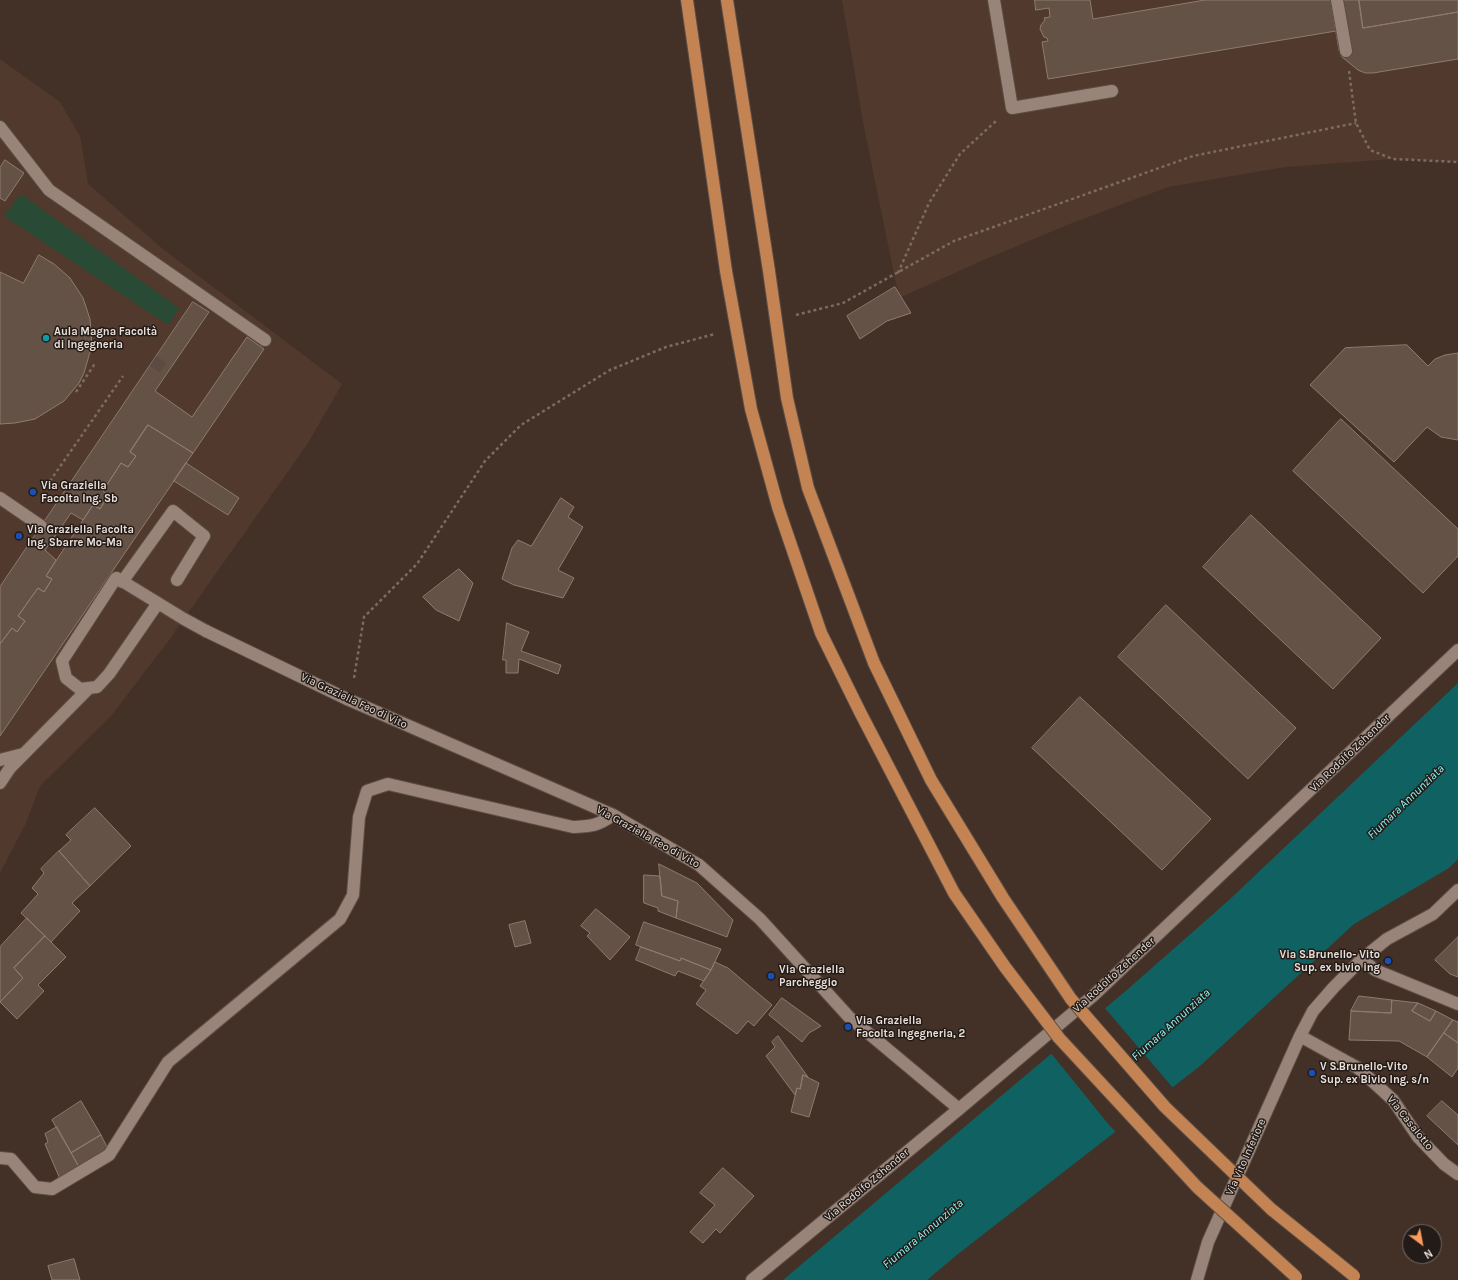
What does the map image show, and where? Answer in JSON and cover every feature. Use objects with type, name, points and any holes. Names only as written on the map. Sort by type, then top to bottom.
[{"type":"highway","points":[[687,0],[726,271],[751,409],[778,506],[821,633],[860,712],[954,893],[1006,967],[1059,1038],[1197,1187],[1298,1278]]},
{"type":"highway","points":[[727,0],[770,271],[787,398],[808,488],[874,663],[931,780],[1003,898],[1071,999],[1165,1107],[1271,1209],[1357,1278]]},
{"type":"street","points":[[994,0],[1012,108],[1112,91]]},
{"type":"street","points":[[1336,0],[1346,51]]},
{"type":"street","points":[[0,127],[49,190],[265,340]]},
{"type":"street","points":[[0,498],[41,526]]},
{"type":"street","points":[[158,603],[109,674],[97,687],[80,689],[66,678],[62,661],[116,578],[173,511],[204,536],[177,580]]},
{"type":"street","name":"Via Graziella Feo di Vito","points":[[116,578],[206,630],[347,699],[613,815],[700,865],[760,919],[849,1017],[959,1109]]},
{"type":"street","name":"Via Rodolfo Zehender","points":[[752,1280],[1092,997],[1458,650]]},
{"type":"street","points":[[0,783],[10,768],[89,688]]},
{"type":"street","points":[[0,760],[24,754]]},
{"type":"street","points":[[0,1158],[11,1159],[35,1186],[52,1189],[110,1155],[168,1062],[340,919],[353,895],[359,818],[367,791],[388,784],[572,827],[592,826],[603,822],[613,815]]},
{"type":"street","name":"Via Vito Inferiore","points":[[1197,1280],[1208,1242],[1313,1010],[1362,959],[1388,939],[1433,914],[1458,890]]},
{"type":"street","points":[[1362,959],[1376,970],[1458,1004]]},
{"type":"street","name":"Via Casalotto","points":[[1300,1036],[1358,1068],[1393,1100],[1418,1137],[1444,1164],[1458,1174]]},
{"type":"path","points":[[1346,51],[1356,123],[1370,150],[1393,159],[1458,162]]},
{"type":"path","points":[[897,273],[929,203],[960,154],[1012,108]]},
{"type":"path","points":[[76,392],[96,362]]},
{"type":"path","points":[[50,481],[123,376]]},
{"type":"shaded area","points":[[842,0],[1458,0],[1458,162],[1393,159],[1285,167],[1168,187],[1072,223],[981,261],[899,298],[864,127]]},
{"type":"shaded area","points":[[0,59],[60,102],[80,136],[88,184],[164,250],[342,384],[308,443],[169,640],[111,716],[40,786],[26,823],[0,873]]},
{"type":"green space","points":[[21,194],[179,308],[168,325],[4,216]]},
{"type":"water","name":"Fiumara Annunziata","points":[[1458,683],[1458,859],[1449,868],[1354,924],[1200,1066],[958,1254],[927,1280],[783,1280],[1128,989],[1228,901]]},
{"type":"pier","points":[[1104,1007],[1174,1089],[1117,1133],[1050,1052]]},
{"type":"building","points":[[1035,0],[1090,0],[1093,19],[1205,0],[1331,0],[1336,31],[1048,79],[1042,42],[1048,41],[1040,29],[1045,20],[1044,18],[1050,17],[1049,8],[1036,10]]},
{"type":"building","points":[[1331,0],[1359,0],[1363,28],[1458,12],[1458,59],[1373,73],[1365,73],[1358,70],[1342,57],[1339,50]]},
{"type":"building","points":[[1359,0],[1458,0],[1458,12],[1363,28]]},
{"type":"building","points":[[5,160],[24,173],[5,201],[0,198],[0,168]]},
{"type":"building","name":"Aula Magna Facoltà di Ingegneria","points":[[39,255],[54,264],[70,278],[83,298],[90,319],[92,345],[84,373],[79,383],[64,401],[35,419],[0,424],[0,272],[23,283]]},
{"type":"building","points":[[895,287],[911,313],[887,321],[860,339],[847,316]]},
{"type":"building","points":[[193,302],[209,312],[155,391],[192,417],[247,337],[264,349],[193,453],[148,425],[130,452],[136,456],[128,467],[121,463],[103,491],[108,496],[100,509],[93,505],[83,520],[71,513],[45,550],[56,560],[46,576],[52,579],[44,592],[38,588],[18,616],[25,621],[17,632],[12,628],[0,644],[0,587]]},
{"type":"building","points":[[1407,345],[1428,366],[1435,359],[1445,355],[1458,353],[1458,440],[1441,437],[1427,427],[1394,462],[1310,385],[1345,348]]},
{"type":"building","points":[[1341,419],[1458,529],[1458,556],[1423,593],[1293,471]]},
{"type":"building","points":[[148,425],[193,453],[0,736],[0,644],[12,628],[17,632],[25,621],[18,616],[38,588],[44,592],[52,579],[46,576],[93,505],[100,509],[108,496],[103,491],[121,463],[128,467],[136,456],[130,452]]},
{"type":"building","points":[[186,463],[239,498],[228,515],[174,481]]},
{"type":"building","points":[[561,498],[574,507],[568,517],[583,527],[558,570],[574,578],[563,598],[514,585],[502,579],[512,548],[518,540],[531,546]]},
{"type":"building","points":[[1251,515],[1381,638],[1333,689],[1203,567]]},
{"type":"building","points":[[459,569],[473,583],[459,621],[436,610],[423,597]]},
{"type":"building","points":[[1166,605],[1296,728],[1248,779],[1118,657]]},
{"type":"building","points":[[507,623],[529,632],[521,651],[561,665],[558,674],[519,659],[518,673],[506,673],[506,660],[503,660]]},
{"type":"building","points":[[1080,697],[1211,819],[1162,870],[1032,748]]},
{"type":"building","points":[[95,808],[131,846],[90,886],[59,851],[71,840],[66,835]]},
{"type":"building","points":[[59,851],[90,886],[72,903],[80,911],[51,942],[21,913],[38,894],[32,888],[44,873],[41,869]]},
{"type":"building","points":[[659,864],[697,883],[733,920],[727,937],[676,918],[678,901],[662,896]]},
{"type":"building","points":[[644,875],[660,876],[662,896],[678,901],[676,918],[658,911],[658,908],[644,903]]},
{"type":"building","points":[[596,909],[630,937],[610,960],[587,936],[590,933],[581,926]]},
{"type":"building","points":[[27,918],[45,936],[14,968],[23,978],[0,1002],[0,947]]},
{"type":"building","points":[[525,921],[531,943],[515,947],[509,925]]},
{"type":"building","points":[[644,922],[721,949],[711,970],[681,958],[680,961],[636,945]]},
{"type":"building","points":[[45,936],[66,957],[38,985],[44,991],[17,1019],[0,1002],[23,978],[14,968]]},
{"type":"building","points":[[1458,937],[1458,977],[1450,974],[1435,960]]},
{"type":"building","points":[[641,947],[680,961],[681,958],[711,970],[704,981],[678,971],[675,976],[636,960]]},
{"type":"building","points":[[715,962],[728,968],[772,1005],[754,1026],[748,1021],[737,1034],[696,1004],[706,990],[700,986]]},
{"type":"building","points":[[1359,996],[1392,1000],[1391,1013],[1351,1011]]},
{"type":"building","points":[[782,998],[821,1026],[809,1033],[802,1042],[769,1015]]},
{"type":"building","points":[[1392,1000],[1418,1003],[1412,1011],[1430,1021],[1436,1011],[1453,1020],[1427,1057],[1399,1041],[1349,1040],[1351,1011],[1391,1013]]},
{"type":"building","points":[[1418,1003],[1436,1011],[1430,1021],[1412,1011]]},
{"type":"building","points":[[1453,1020],[1458,1022],[1458,1043],[1444,1033]]},
{"type":"building","points":[[1444,1033],[1458,1043],[1458,1068],[1452,1077],[1427,1057]]},
{"type":"building","points":[[778,1036],[808,1077],[803,1075],[800,1089],[797,1088],[795,1095],[766,1056],[775,1047],[772,1042]]},
{"type":"building","points":[[803,1075],[819,1083],[809,1117],[791,1112],[797,1088],[800,1089]]},
{"type":"building","points":[[81,1101],[101,1135],[71,1153],[52,1120]]},
{"type":"building","points":[[1442,1101],[1458,1115],[1458,1145],[1427,1116]]},
{"type":"building","points":[[57,1127],[79,1167],[60,1179],[45,1144],[48,1142],[45,1134]]},
{"type":"building","points":[[101,1135],[108,1149],[79,1167],[71,1153]]},
{"type":"building","points":[[723,1168],[754,1196],[720,1233],[716,1229],[703,1243],[690,1232],[715,1205],[700,1193]]},
{"type":"building","points":[[74,1259],[80,1280],[52,1280],[48,1266]]},
{"type":"tunnel","points":[[153,361],[168,371]]},
{"type":"place","name":"Aula Magna Facoltà di Ingegneria","points":[[46,338]]},
{"type":"place","name":"Via Graziella Facolta Ing. Sb","points":[[33,492]]},
{"type":"place","name":"Via Graziella Facolta Ing. Sbarre Mo-Ma","points":[[19,536]]},
{"type":"place","name":"Via S.Brunello- Vito Sup. ex bivio ing","points":[[1388,961]]},
{"type":"place","name":"Via Graziella Parcheggio","points":[[771,976]]},
{"type":"place","name":"Via Graziella Facolta Ingegneria, 2","points":[[848,1027]]},
{"type":"place","name":"V S.Brunello-Vito Sup. ex Bivio Ing. s/n","points":[[1312,1073]]}]
